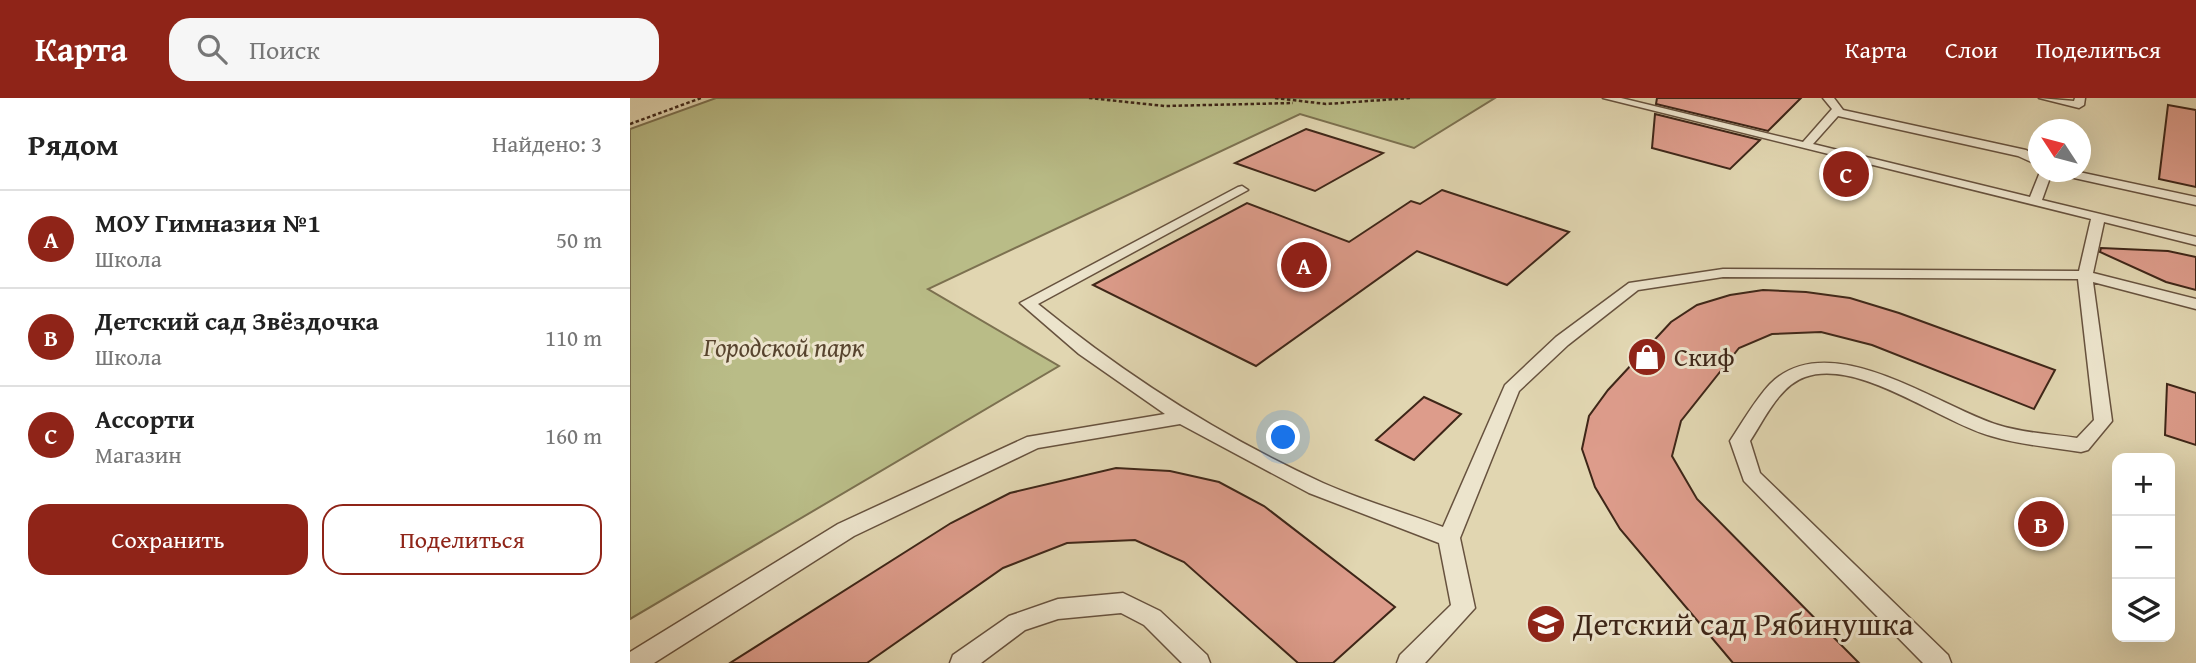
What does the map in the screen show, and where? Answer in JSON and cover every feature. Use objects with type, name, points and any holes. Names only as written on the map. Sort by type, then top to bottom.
[{"type":"lane","points":[[1608,98],[2196,241]]},
{"type":"lane","points":[[1805,146],[1838,109],[1828,98]]},
{"type":"lane","points":[[2044,98],[2079,105],[2080,98]]},
{"type":"lane","points":[[1836,111],[2028,156]]},
{"type":"lane","points":[[2091,178],[2196,201]]},
{"type":"lane","points":[[2035,202],[2042,182]]},
{"type":"lane","points":[[1241,190],[1028,303],[1085,350],[1182,417],[1316,488],[1449,538]]},
{"type":"lane","points":[[1939,663],[1751,476],[1740,441],[1777,388],[1800,372],[1842,368],[1910,392],[1994,431],[2081,444],[2103,421],[2085,275],[2098,217]]},
{"type":"lane","points":[[1409,663],[1463,608],[1449,538],[1511,389],[1562,341],[1634,285],[1723,273],[2085,275],[2196,304]]},
{"type":"lane","points":[[633,663],[846,530],[1034,443],[1182,417]]},
{"type":"lane","points":[[962,663],[1017,622],[1058,609],[1124,603],[1152,618],[1198,663]]},
{"type":"path","points":[[630,124],[701,98]]},
{"type":"path","points":[[1089,98],[1122,104],[1220,106],[1338,104],[1411,98]]},
{"type":"path","points":[[1275,98],[1293,103]]},
{"type":"green space","name":"Городской парк","points":[[716,98],[1495,98],[1414,148],[1300,114],[928,289],[1059,366],[630,619],[630,129]]},
{"type":"building","points":[[1657,98],[1801,98],[1768,131],[1656,104]]},
{"type":"building","points":[[2168,105],[2196,110],[2196,187],[2159,179]]},
{"type":"building","points":[[1655,114],[1760,140],[1730,169],[1652,148]]},
{"type":"building","points":[[1306,129],[1383,153],[1315,191],[1235,163]]},
{"type":"building","points":[[1442,190],[1569,232],[1507,285],[1417,251],[1256,366],[1093,285],[1247,203],[1349,242],[1411,201],[1420,204]]},
{"type":"building","points":[[2101,248],[2168,251],[2196,257],[2196,290],[2166,282],[2100,252]]},
{"type":"building","points":[[1763,290],[1850,298],[2055,370],[2034,409],[1872,345],[1821,332],[1772,334],[1739,348],[1681,421],[1672,456],[1697,499],[1859,663],[1733,663],[1620,529],[1595,487],[1582,449],[1589,416],[1608,390],[1671,322],[1697,305],[1730,295]]},
{"type":"building","points":[[2167,384],[2196,393],[2196,445],[2165,435]]},
{"type":"building","points":[[1424,397],[1461,414],[1414,460],[1376,440]]},
{"type":"building","points":[[1116,468],[1170,471],[1219,482],[1264,506],[1395,607],[1333,663],[1298,663],[1184,562],[1135,540],[1067,543],[1003,568],[867,663],[730,663],[951,523],[1010,493]]},
{"type":"place","name":"Ассорти","points":[[1846,174]]},
{"type":"place","name":"МОУ Гимназия №1","points":[[1304,265]]},
{"type":"place","name":"Скиф","points":[[1647,357]]},
{"type":"place","name":"Детский сад Звёздочка","points":[[2041,524]]},
{"type":"place","name":"Детский сад Рябинушка","points":[[1546,624]]}]
